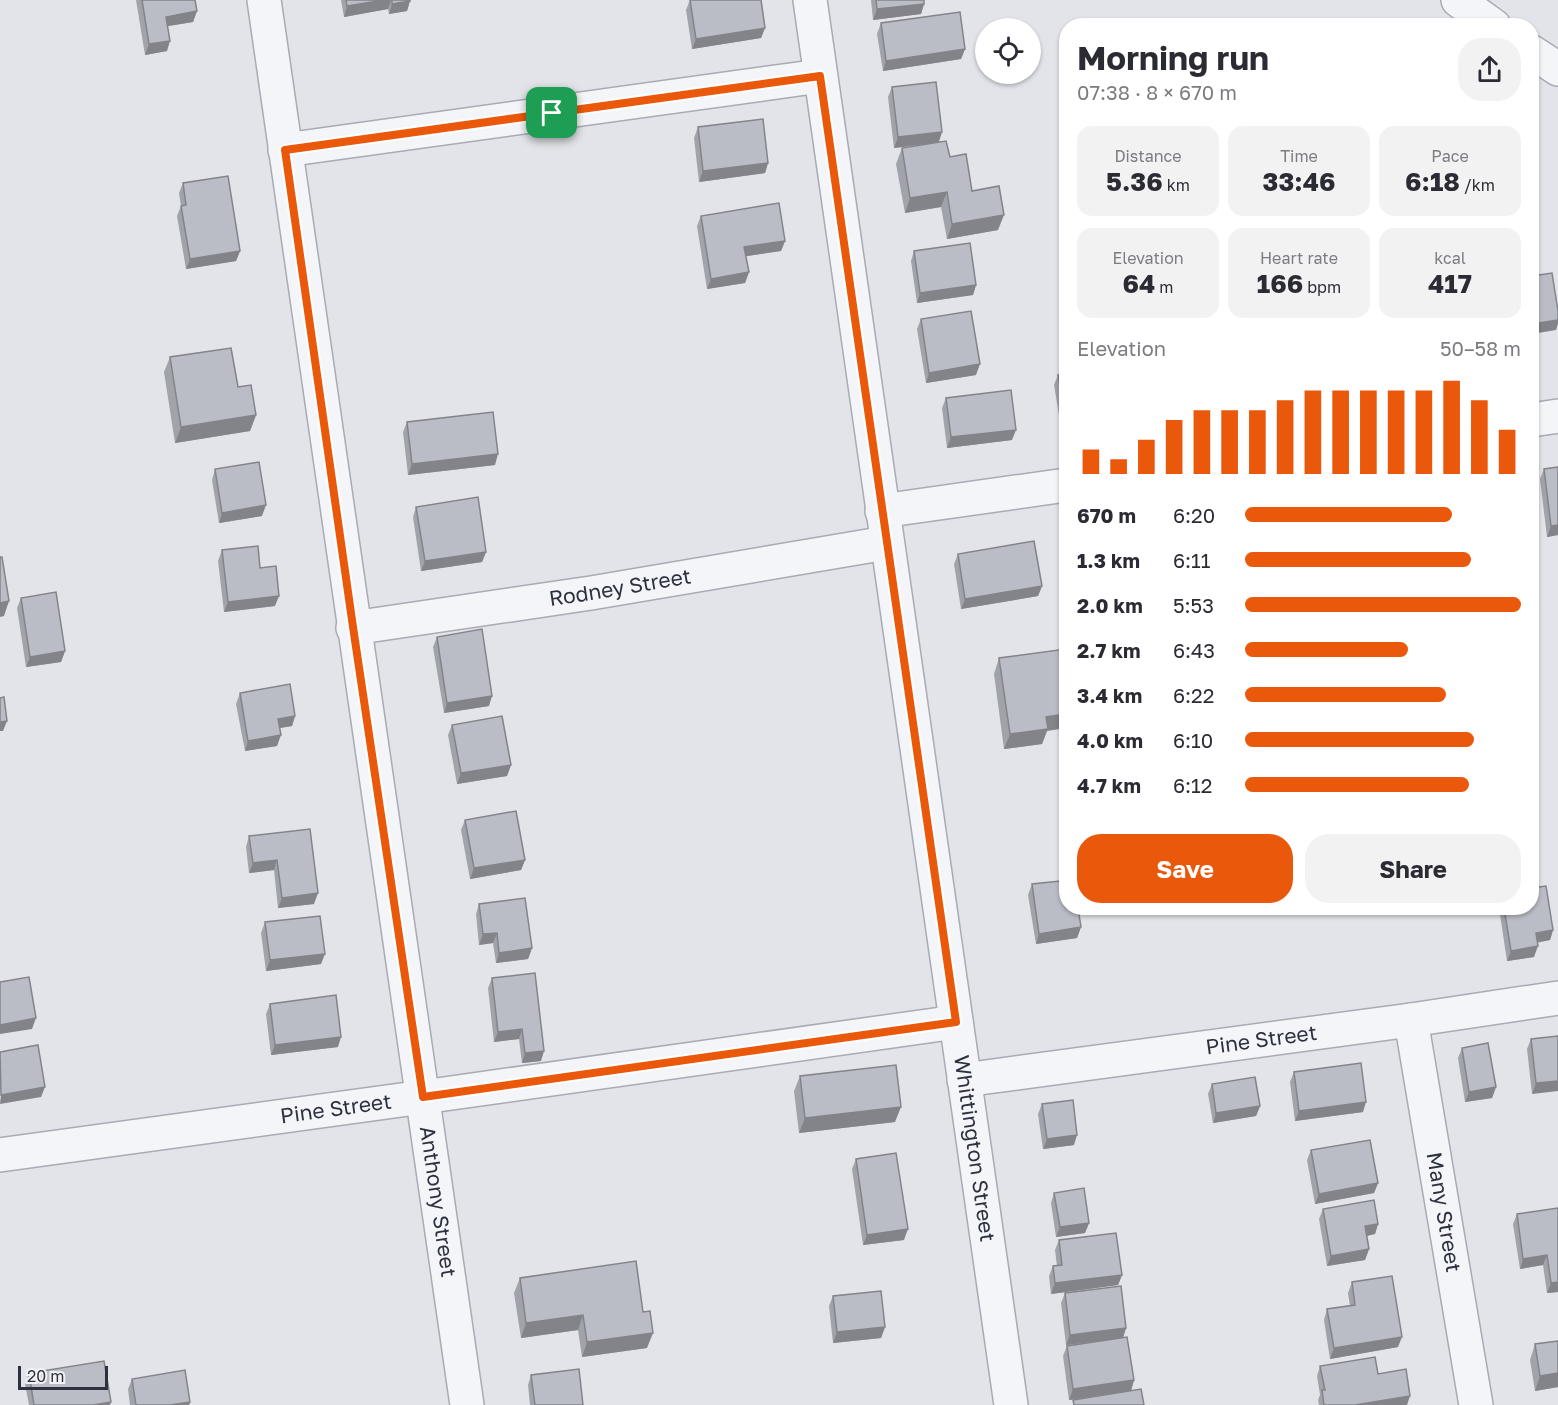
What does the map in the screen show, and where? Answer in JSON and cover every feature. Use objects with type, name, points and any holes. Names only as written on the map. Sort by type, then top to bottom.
[{"type":"street","name":"Anthony Street","points":[[264,0],[467,1405]]},
{"type":"street","name":"Whittington Street","points":[[810,0],[1011,1405]]},
{"type":"street","points":[[1458,0],[1483,18]]},
{"type":"street","points":[[1539,57],[1558,69]]},
{"type":"street","points":[[285,150],[820,76]]},
{"type":"street","points":[[1539,419],[1558,416]]},
{"type":"street","points":[[882,510],[1059,486]]},
{"type":"street","name":"Rodney Street","points":[[353,627],[591,593],[886,543]]},
{"type":"street","name":"Pine Street","points":[[964,1080],[1558,998]]},
{"type":"street","name":"Many Street","points":[[1411,1020],[1476,1405]]},
{"type":"street","name":"Pine Street","points":[[0,1155],[956,1022]]},
{"type":"building","points":[[142,0],[195,0],[197,11],[166,17],[170,41],[149,44]]},
{"type":"building","points":[[346,0],[384,0],[347,6]]},
{"type":"building","points":[[392,0],[410,0],[410,1],[392,4]]},
{"type":"building","points":[[690,0],[761,0],[765,28],[696,39]]},
{"type":"building","points":[[876,0],[924,0],[924,4],[877,9]]},
{"type":"building","points":[[960,12],[965,49],[886,61],[881,23]]},
{"type":"building","points":[[936,82],[942,132],[898,137],[892,87]]},
{"type":"building","points":[[763,119],[768,163],[703,171],[698,127]]},
{"type":"building","points":[[946,141],[950,157],[966,154],[972,191],[999,186],[1004,215],[952,224],[947,192],[910,198],[902,148]]},
{"type":"building","points":[[228,176],[240,251],[190,259],[181,206],[186,205],[183,183]]},
{"type":"building","points":[[779,203],[785,241],[744,247],[749,272],[711,279],[701,216]]},
{"type":"building","points":[[970,243],[976,285],[920,293],[914,251]]},
{"type":"building","points":[[1552,273],[1558,320],[1539,323],[1539,275]]},
{"type":"building","points":[[971,311],[980,364],[929,373],[921,319]]},
{"type":"building","points":[[231,348],[238,387],[251,385],[256,415],[181,427],[170,357]]},
{"type":"building","points":[[1011,390],[1016,430],[951,437],[946,398]]},
{"type":"building","points":[[493,412],[498,454],[412,464],[407,422]]},
{"type":"building","points":[[259,462],[266,505],[222,513],[215,469]]},
{"type":"building","points":[[1558,467],[1558,525],[1551,526],[1544,469]]},
{"type":"building","points":[[478,497],[486,552],[425,561],[416,507]]},
{"type":"building","points":[[1034,541],[1042,586],[965,599],[958,554]]},
{"type":"building","points":[[258,546],[260,568],[276,566],[279,596],[228,602],[222,550]]},
{"type":"building","points":[[0,557],[2,557],[9,601],[0,603]]},
{"type":"building","points":[[56,592],[65,651],[30,657],[21,598]]},
{"type":"building","points":[[482,629],[492,696],[447,703],[437,637]]},
{"type":"building","points":[[1059,650],[1059,715],[1046,717],[1048,729],[1010,734],[999,658]]},
{"type":"building","points":[[290,684],[295,716],[278,719],[281,735],[248,741],[240,693]]},
{"type":"building","points":[[4,697],[7,721],[0,722],[0,698]]},
{"type":"building","points":[[502,716],[511,765],[461,773],[452,725]]},
{"type":"building","points":[[516,811],[525,860],[474,868],[465,820]]},
{"type":"building","points":[[310,829],[318,893],[282,898],[277,860],[253,863],[249,836]]},
{"type":"building","points":[[1059,881],[1059,915],[1079,915],[1081,927],[1039,934],[1032,884]]},
{"type":"building","points":[[1546,886],[1553,930],[1536,933],[1538,946],[1511,951],[1505,915],[1539,915],[1539,887]]},
{"type":"building","points":[[525,898],[532,948],[499,953],[497,933],[483,934],[479,904]]},
{"type":"building","points":[[320,916],[325,954],[270,960],[265,922]]},
{"type":"building","points":[[535,973],[544,1051],[525,1053],[522,1029],[498,1032],[492,978]]},
{"type":"building","points":[[29,977],[36,1018],[0,1025],[0,982]]},
{"type":"building","points":[[336,995],[341,1037],[275,1045],[270,1004]]},
{"type":"building","points":[[1558,1036],[1558,1081],[1536,1083],[1531,1039]]},
{"type":"building","points":[[1488,1043],[1496,1087],[1469,1092],[1462,1048]]},
{"type":"building","points":[[38,1045],[45,1087],[1,1095],[0,1052]]},
{"type":"building","points":[[1361,1063],[1366,1102],[1299,1111],[1294,1072]]},
{"type":"building","points":[[896,1065],[901,1107],[805,1118],[800,1076]]},
{"type":"building","points":[[1255,1077],[1260,1106],[1216,1113],[1212,1084]]},
{"type":"building","points":[[1073,1100],[1077,1135],[1047,1139],[1042,1104]]},
{"type":"building","points":[[1370,1140],[1378,1183],[1319,1194],[1311,1150]]},
{"type":"building","points":[[896,1153],[908,1229],[867,1235],[856,1159]]},
{"type":"building","points":[[1084,1188],[1089,1223],[1060,1227],[1054,1193]]},
{"type":"building","points":[[1374,1200],[1378,1224],[1365,1226],[1369,1249],[1331,1256],[1323,1209]]},
{"type":"building","points":[[1558,1208],[1558,1282],[1551,1283],[1547,1255],[1523,1259],[1517,1214]]},
{"type":"building","points":[[1116,1233],[1122,1275],[1055,1283],[1053,1266],[1062,1265],[1059,1240]]},
{"type":"building","points":[[636,1261],[643,1312],[650,1311],[653,1333],[587,1342],[583,1315],[526,1323],[520,1278]]},
{"type":"building","points":[[1392,1276],[1402,1337],[1334,1348],[1327,1309],[1355,1305],[1352,1282]]},
{"type":"building","points":[[1121,1286],[1126,1328],[1070,1335],[1065,1293]]},
{"type":"building","points":[[881,1291],[885,1327],[837,1332],[833,1296]]},
{"type":"building","points":[[1127,1337],[1134,1380],[1073,1389],[1067,1346]]},
{"type":"building","points":[[1558,1341],[1558,1373],[1540,1376],[1535,1344]]},
{"type":"building","points":[[1375,1357],[1378,1374],[1406,1369],[1410,1396],[1355,1405],[1324,1405],[1322,1390],[1325,1390],[1320,1366]]},
{"type":"building","points":[[104,1361],[111,1402],[93,1405],[34,1405],[29,1373]]},
{"type":"building","points":[[579,1369],[583,1405],[535,1405],[531,1375]]},
{"type":"building","points":[[185,1370],[190,1402],[170,1405],[136,1405],[132,1379]]},
{"type":"building","points":[[1141,1389],[1144,1405],[1074,1405],[1073,1400]]},
{"type":"route","points":[[820,76],[956,1022],[423,1097],[285,150],[552,113],[820,76]]}]
